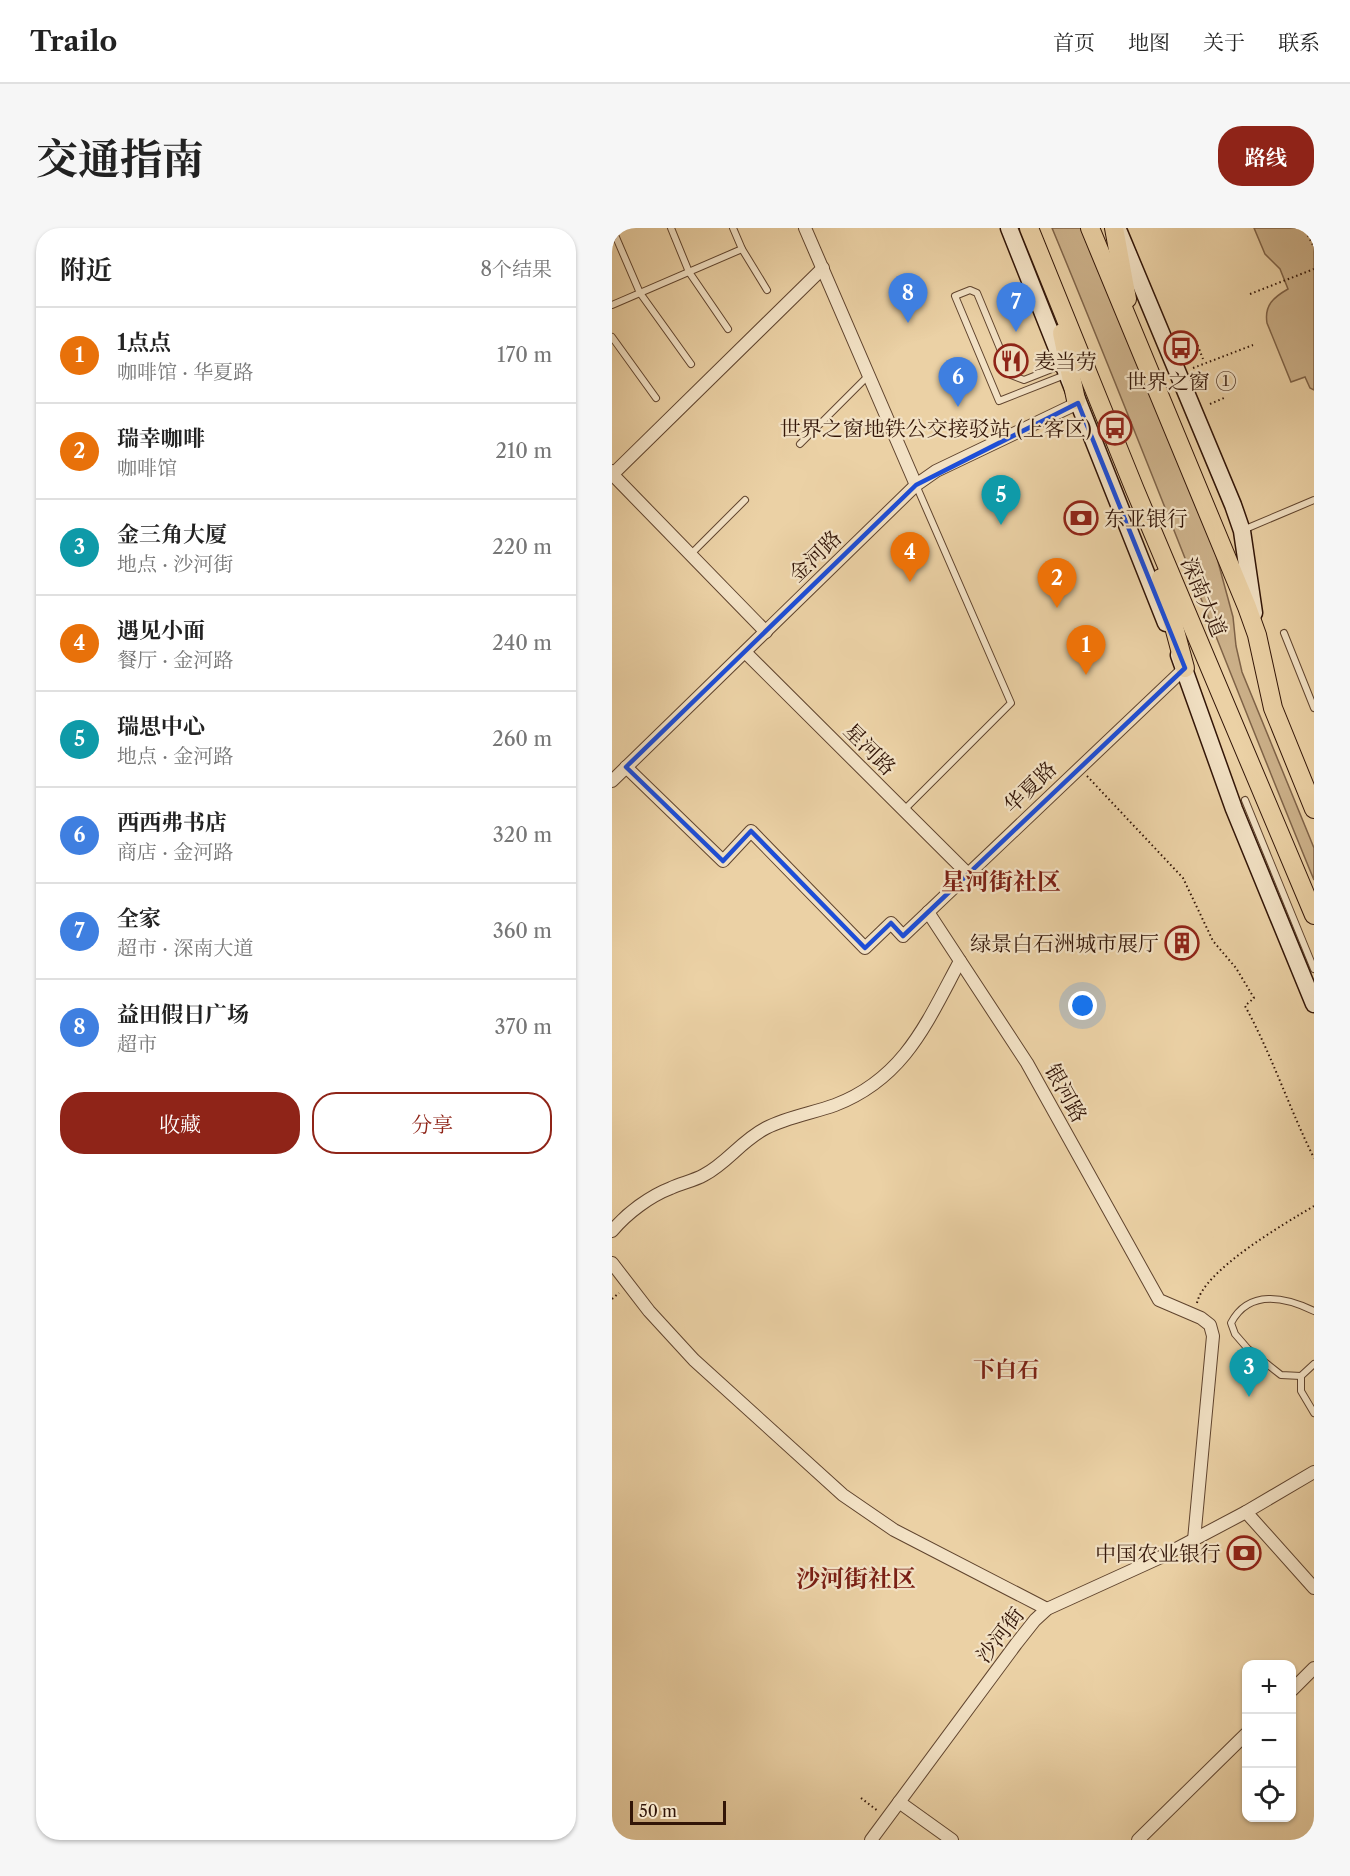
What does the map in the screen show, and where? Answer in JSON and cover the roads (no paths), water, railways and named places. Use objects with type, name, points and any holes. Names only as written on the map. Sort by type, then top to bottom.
[{"type":"main road","points":[[1009,228],[1185,668],[1234,809],[1314,1004]]},
{"type":"main road","name":"深南大道","points":[[1029,228],[1135,490],[1314,915]]},
{"type":"main road","name":"深南大道","points":[[1090,228],[1217,532],[1257,634],[1273,708],[1314,809]]},
{"type":"main road","points":[[1116,228],[1134,336]]},
{"type":"main road","points":[[1116,228],[1222,476],[1242,531],[1257,634]]},
{"type":"main road","points":[[1053,287],[1077,402]]},
{"type":"main road","points":[[1135,490],[1166,593],[1185,668]]},
{"type":"street","points":[[805,228],[916,485]]},
{"type":"street","points":[[766,632],[612,473],[823,268]]},
{"type":"street","name":"金河路","points":[[612,781],[916,485],[936,471],[1077,402]]},
{"type":"street","name":"星河路","points":[[745,652],[968,874]]},
{"type":"street","name":"华夏路","points":[[626,767],[723,861],[751,831],[865,948],[891,923],[903,936],[1185,668]]},
{"type":"street","name":"银河路","points":[[928,912],[1027,1063],[1159,1300],[1201,1318],[1210,1325],[1214,1336],[1194,1540]]},
{"type":"street","points":[[612,1231],[641,1205],[670,1188],[690,1182],[709,1172],[753,1135],[769,1126],[836,1105],[867,1089],[895,1068],[917,1040],[960,961]]},
{"type":"street","points":[[612,1263],[649,1311],[694,1360],[843,1495],[894,1530],[1047,1609]]},
{"type":"street","name":"沙河街","points":[[871,1840],[1016,1644],[1047,1609],[1159,1558],[1246,1512],[1314,1472]]},
{"type":"street","points":[[1246,1512],[1314,1588]]},
{"type":"street","points":[[1296,1686],[1314,1668]]},
{"type":"street","points":[[1138,1840],[1242,1738]]},
{"type":"street","points":[[899,1802],[952,1840]]},
{"type":"lane","points":[[612,228],[640,293],[691,364]]},
{"type":"lane","points":[[671,228],[689,272],[728,329]]},
{"type":"lane","points":[[733,228],[742,249],[767,290]]},
{"type":"lane","points":[[612,305],[742,249]]},
{"type":"lane","points":[[970,290],[977,293],[1011,375],[1024,380],[1065,369],[999,402],[955,296],[970,290]]},
{"type":"lane","points":[[612,337],[656,398]]},
{"type":"lane","points":[[800,444],[868,375]]},
{"type":"lane","points":[[904,810],[1011,703],[916,485]]},
{"type":"lane","points":[[690,554],[745,500]]},
{"type":"lane","points":[[1242,531],[1314,500]]},
{"type":"lane","points":[[1284,633],[1314,708]]},
{"type":"lane","points":[[1245,800],[1314,969]]},
{"type":"lane","points":[[1314,1311],[1296,1303],[1272,1298],[1254,1301],[1236,1313],[1231,1323],[1235,1334],[1248,1349],[1281,1375],[1301,1376],[1314,1364]]},
{"type":"lane","points":[[1301,1376],[1301,1391],[1314,1413]]},
{"type":"place","name":"益田假日广场","points":[[908,323]]},
{"type":"place","name":"全家","points":[[1016,332]]},
{"type":"place","name":"世界之窗 ①","points":[[1181,348]]},
{"type":"place","name":"麦当劳","points":[[1011,361]]},
{"type":"place","name":"西西弗书店","points":[[958,407]]},
{"type":"place","name":"世界之窗地铁公交接驳站 (上客区)","points":[[1115,428]]},
{"type":"place","name":"东亚银行","points":[[1081,518]]},
{"type":"place","name":"瑞思中心","points":[[1001,525]]},
{"type":"place","name":"遇见小面","points":[[910,582]]},
{"type":"place","name":"瑞幸咖啡","points":[[1057,608]]},
{"type":"place","name":"1点点","points":[[1086,675]]},
{"type":"place","name":"绿景白石洲城市展厅","points":[[1182,943]]},
{"type":"place","name":"金三角大厦","points":[[1249,1397]]},
{"type":"place","name":"中国农业银行","points":[[1244,1553]]},
{"type":"district","name":"星河街社区","points":[[1001,881]]},
{"type":"district","name":"下白石","points":[[1006,1369]]},
{"type":"district","name":"沙河街社区","points":[[856,1578]]}]
